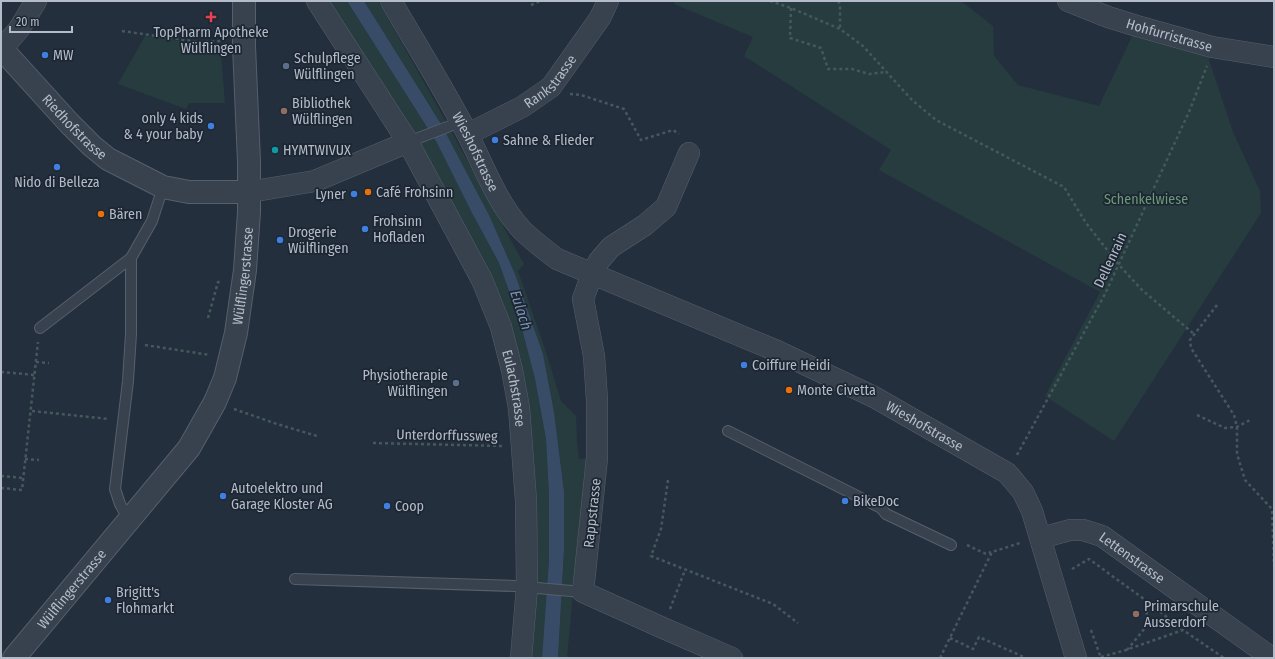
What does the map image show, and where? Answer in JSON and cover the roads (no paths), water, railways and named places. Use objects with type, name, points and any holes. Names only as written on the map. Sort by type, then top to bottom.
[{"type":"street","points":[[1,49],[19,29],[36,1]]},
{"type":"street","name":"Wülflingerstrasse","points":[[14,658],[189,448],[215,402],[225,378],[236,332],[245,270],[249,192],[244,1]]},
{"type":"street","name":"Eulachstrasse","points":[[317,1],[415,140],[482,280],[498,320],[512,370],[519,408],[534,587],[521,658]]},
{"type":"street","name":"Wieshofstrasse","points":[[391,1],[459,130],[509,213],[522,229],[538,244],[558,259],[777,351],[874,397],[1007,473],[1023,492],[1032,511],[1076,658]]},
{"type":"street","name":"Rankstrasse","points":[[459,130],[522,107],[551,88],[600,18],[608,1]]},
{"type":"street","name":"Hohfurristrasse","points":[[1068,1],[1122,22],[1212,47],[1274,57]]},
{"type":"street","name":"Riedhofstrasse","points":[[1,49],[69,123],[92,146],[108,159],[163,187],[189,192],[249,192]]},
{"type":"street","points":[[249,192],[315,181],[415,140]]},
{"type":"street","points":[[592,274],[599,261],[611,247],[645,225],[666,207],[689,153]]},
{"type":"street","name":"Rappstrasse","points":[[574,591],[597,458],[597,400],[594,356],[583,299],[592,274]]},
{"type":"street","name":"Lettenstrasse","points":[[1041,538],[1070,530],[1083,530],[1102,536],[1272,658]]},
{"type":"street","points":[[574,591],[732,658]]},
{"type":"lane","points":[[415,140],[459,130]]},
{"type":"lane","points":[[40,328],[131,258],[152,221],[163,187]]},
{"type":"lane","points":[[129,520],[120,504],[115,489],[124,420],[130,343],[131,258]]},
{"type":"lane","points":[[728,431],[881,508],[886,514],[951,545]]},
{"type":"lane","points":[[295,579],[534,587],[574,591]]},
{"type":"water","name":"Eulach","points":[[347,1],[364,1],[441,124],[489,215],[515,274],[543,354],[554,412],[564,492],[564,549],[558,658],[542,658],[549,560],[549,495],[546,439],[535,379],[521,325],[499,263],[437,143]]},
{"type":"place","name":"TopPharm Apotheke Wülflingen","points":[[211,17]]},
{"type":"place","name":"MW","points":[[45,55]]},
{"type":"place","name":"Schulpflege Wülflingen","points":[[286,66]]},
{"type":"place","name":"Bibliothek Wülflingen","points":[[284,111]]},
{"type":"place","name":"only 4 kids & 4 your baby","points":[[211,126]]},
{"type":"place","name":"Sahne & Flieder","points":[[495,140]]},
{"type":"place","name":"HYMTWIVUX","points":[[275,150]]},
{"type":"place","name":"Nido di Belleza","points":[[57,167]]},
{"type":"place","name":"Café Frohsinn","points":[[368,192]]},
{"type":"place","name":"Lyner","points":[[354,194]]},
{"type":"place","name":"Bären","points":[[101,214]]},
{"type":"place","name":"Frohsinn Hofladen","points":[[365,229]]},
{"type":"place","name":"Drogerie Wülflingen","points":[[280,240]]},
{"type":"place","name":"Coiffure Heidi","points":[[744,365]]},
{"type":"place","name":"Physiotherapie Wülflingen","points":[[456,383]]},
{"type":"place","name":"Monte Civetta","points":[[789,390]]},
{"type":"place","name":"Autoelektro und Garage Kloster AG","points":[[223,496]]},
{"type":"place","name":"BikeDoc","points":[[845,501]]},
{"type":"place","name":"Coop","points":[[387,506]]},
{"type":"place","name":"Brigitt's Flohmarkt","points":[[108,600]]},
{"type":"place","name":"Primarschule Ausserdorf","points":[[1136,614]]},
{"type":"park label","name":"Schenkelwiese","points":[[1146,199]]}]
